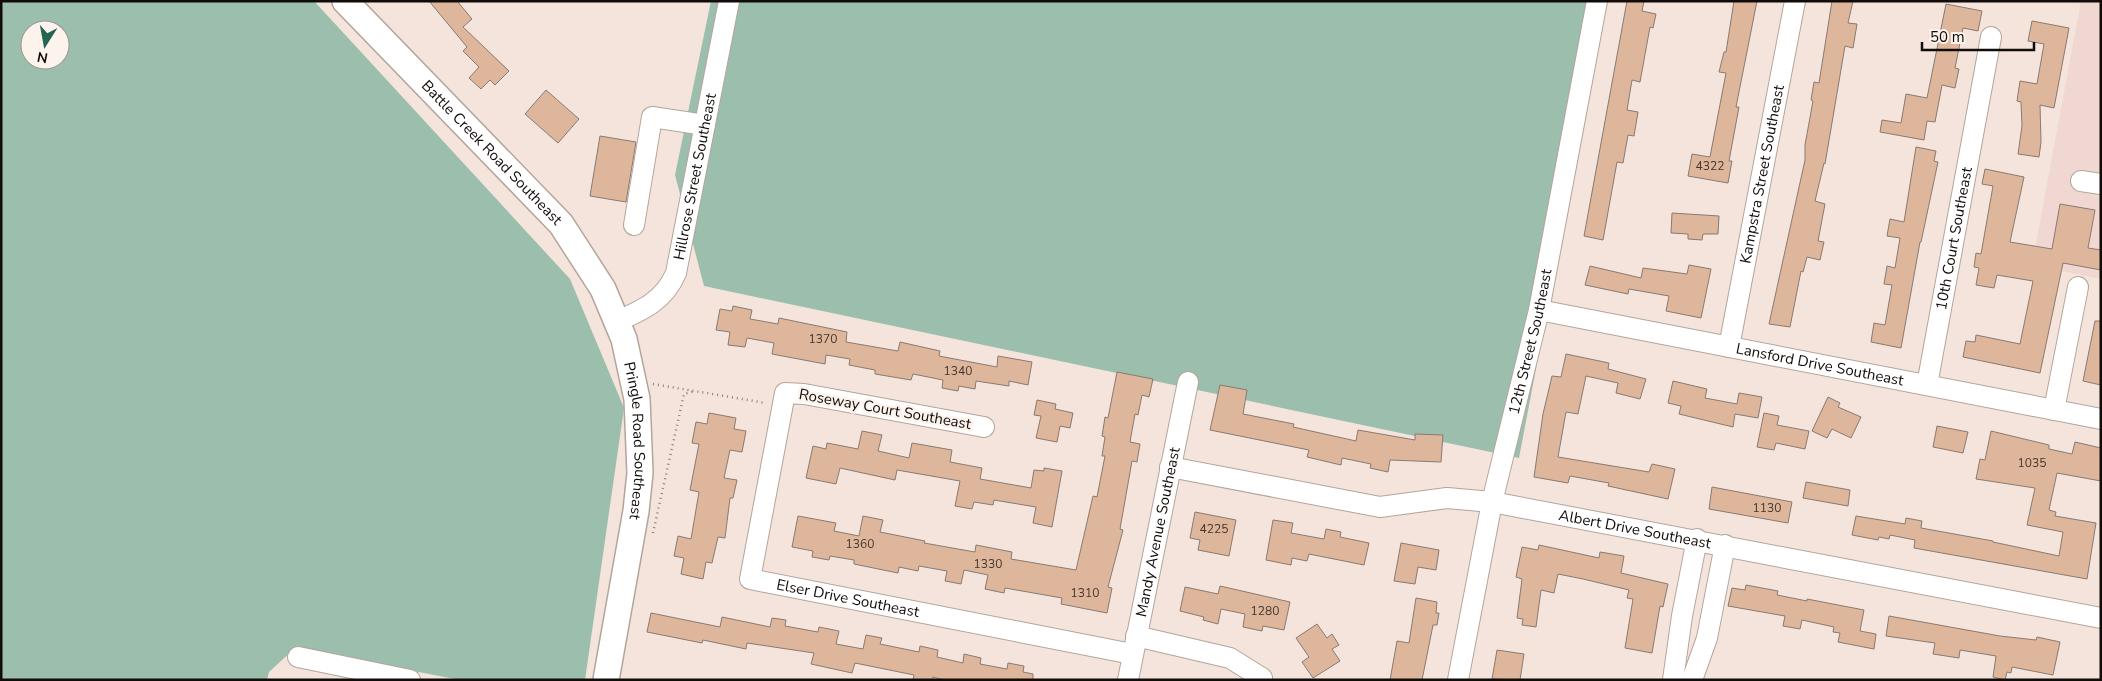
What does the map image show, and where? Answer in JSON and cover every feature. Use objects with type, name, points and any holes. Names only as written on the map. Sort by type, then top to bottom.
[{"type":"main road","name":"Battle Creek Road Southeast","points":[[347,2],[561,224],[599,282],[616,322]]},
{"type":"main road","name":"Pringle Road Southeast","points":[[606,680],[636,511],[640,473],[639,422],[635,381],[624,339],[616,322]]},
{"type":"street","name":"Hillrose Street Southeast","points":[[616,322],[655,303],[670,287],[676,273],[729,1]]},
{"type":"street","name":"12th Street Southeast","points":[[1458,680],[1492,502],[1539,310],[1597,1]]},
{"type":"street","name":"Kampstra Street Southeast","points":[[1728,347],[1795,1]]},
{"type":"street","name":"10th Court Southeast","points":[[1926,385],[1991,37]]},
{"type":"street","points":[[634,225],[652,117],[705,125]]},
{"type":"street","points":[[2081,181],[2101,184]]},
{"type":"street","points":[[2054,410],[2078,287]]},
{"type":"street","name":"Lansford Drive Southeast","points":[[1539,310],[2101,420]]},
{"type":"street","name":"Mandy Avenue Southeast","points":[[1128,680],[1188,382]]},
{"type":"street","name":"Roseway Court Southeast","points":[[784,399],[804,394],[984,427]]},
{"type":"street","name":"Elser Drive Southeast","points":[[784,399],[750,579],[1134,645]]},
{"type":"street","name":"Albert Drive Southeast","points":[[1170,466],[1361,505],[1380,507],[1447,498],[1492,502],[1697,539],[2101,618]]},
{"type":"street","points":[[1673,680],[1682,616],[1697,539]]},
{"type":"street","points":[[1692,680],[1706,638],[1724,545]]},
{"type":"street","points":[[1134,645],[1230,658],[1262,678]]},
{"type":"street","points":[[298,657],[410,680]]},
{"type":"path","points":[[635,381],[695,391],[784,399]]},
{"type":"path","points":[[650,540],[656,528],[684,394],[695,391]]},
{"type":"shaded area","points":[[2081,1],[2101,1],[2101,279],[2032,265]]},
{"type":"green space","points":[[1,1],[314,1],[570,279],[624,408],[585,680],[460,680],[295,648],[269,672],[267,680],[1,680]]},
{"type":"green space","points":[[711,1],[1606,1],[1519,458],[704,286],[675,175]]},
{"type":"building","points":[[429,1],[457,1],[472,19],[463,27],[509,71],[495,85],[490,80],[481,89],[469,78],[479,67],[463,51],[467,47]]},
{"type":"building","points":[[1627,1],[1644,1],[1642,11],[1656,14],[1653,28],[1650,27],[1640,82],[1632,80],[1627,110],[1638,112],[1634,136],[1628,135],[1623,163],[1617,162],[1603,240],[1584,236]]},
{"type":"building","points":[[1734,1],[1757,1],[1736,107],[1739,107],[1729,161],[1732,161],[1728,183],[1688,176],[1692,154],[1710,157],[1726,73],[1719,72],[1724,52],[1726,52]]},
{"type":"building","points":[[1832,1],[1853,1],[1848,23],[1857,24],[1853,48],[1845,46],[1825,164],[1815,201],[1825,204],[1818,241],[1824,242],[1820,260],[1807,257],[1803,272],[1801,271],[1790,327],[1769,324],[1805,160],[1805,145],[1813,101],[1811,100],[1814,82],[1819,83]]},
{"type":"building","points":[[1946,4],[1982,11],[1978,31],[1963,28],[1955,68],[1959,69],[1955,88],[1942,85],[1935,122],[1927,121],[1924,140],[1880,132],[1882,120],[1901,123],[1906,94],[1927,98]]},
{"type":"building","points":[[2032,21],[2069,28],[2054,108],[2040,105],[2041,142],[2039,157],[2018,154],[2022,126],[2021,102],[2017,101],[2020,81],[2037,84],[2044,44],[2028,41]]},
{"type":"building","points":[[546,90],[579,119],[558,143],[525,114]]},
{"type":"building","points":[[600,136],[636,142],[626,202],[590,196]]},
{"type":"building","points":[[1916,147],[1936,151],[1934,161],[1938,162],[1920,242],[1901,348],[1871,342],[1874,323],[1885,325],[1892,285],[1884,284],[1887,266],[1895,268],[1900,238],[1887,236],[1890,219],[1904,222]]},
{"type":"building","points":[[1985,169],[2024,177],[2010,242],[2052,249],[2060,204],[2095,210],[2088,248],[2101,250],[2101,270],[2063,263],[2040,373],[1963,357],[1966,341],[1975,342],[1976,335],[2020,344],[2033,281],[1997,275],[1994,288],[1976,285],[1979,268],[1974,267],[1976,253],[1981,254],[1993,186],[1982,184]]},
{"type":"building","points":[[1672,213],[1719,216],[1718,234],[1703,234],[1702,240],[1688,239],[1688,234],[1671,233]]},
{"type":"building","points":[[1689,265],[1711,269],[1701,318],[1666,311],[1669,296],[1629,289],[1628,294],[1585,285],[1590,266],[1641,278],[1643,268],[1687,274]]},
{"type":"building","points":[[733,306],[752,310],[750,319],[778,324],[779,318],[847,332],[846,342],[898,351],[900,342],[940,351],[939,356],[997,367],[998,356],[1032,362],[1028,385],[1009,381],[1009,386],[976,381],[975,389],[959,386],[958,391],[942,388],[943,380],[913,374],[911,380],[875,374],[875,370],[849,365],[850,359],[826,355],[825,364],[772,354],[774,343],[747,338],[745,347],[728,345],[730,332],[716,330],[720,309],[732,311]]},
{"type":"building","points":[[2095,321],[2101,321],[2101,385],[2083,381]]},
{"type":"building","points":[[1566,354],[1609,363],[1608,369],[1646,379],[1640,399],[1616,393],[1618,383],[1586,376],[1578,414],[1566,412],[1558,457],[1649,472],[1652,464],[1675,469],[1668,499],[1608,486],[1609,483],[1570,476],[1568,483],[1534,477],[1543,414],[1552,376],[1561,377]]},
{"type":"building","points":[[1117,372],[1153,379],[1149,397],[1142,395],[1138,415],[1135,414],[1130,442],[1140,444],[1137,462],[1132,461],[1120,529],[1123,530],[1108,587],[1112,588],[1107,613],[1061,604],[1062,598],[1005,588],[1004,593],[985,589],[988,575],[964,570],[961,584],[945,581],[947,571],[919,566],[918,571],[899,567],[898,573],[854,564],[854,560],[830,556],[829,560],[812,557],[813,551],[792,547],[798,516],[836,523],[834,531],[859,536],[863,516],[883,520],[880,532],[925,541],[924,543],[975,552],[976,545],[1012,552],[1011,559],[1076,570],[1093,496],[1097,497],[1105,456],[1102,456],[1105,437],[1102,436],[1105,417],[1108,418]]},
{"type":"building","points":[[1673,381],[1707,389],[1705,398],[1737,404],[1739,393],[1762,397],[1758,418],[1735,414],[1733,427],[1679,414],[1681,406],[1668,403]]},
{"type":"building","points":[[1220,385],[1247,390],[1243,414],[1294,424],[1293,427],[1356,441],[1358,430],[1415,440],[1415,434],[1443,435],[1441,462],[1390,460],[1388,472],[1370,468],[1371,464],[1342,458],[1341,465],[1307,457],[1309,450],[1210,430]]},
{"type":"building","points":[[1828,397],[1840,403],[1838,407],[1861,417],[1851,438],[1832,429],[1827,438],[1812,431]]},
{"type":"building","points":[[1037,400],[1056,404],[1055,409],[1073,413],[1070,428],[1060,426],[1057,442],[1036,438],[1041,416],[1034,415]]},
{"type":"building","points":[[709,413],[736,418],[734,429],[746,431],[742,452],[730,450],[724,478],[737,480],[733,498],[730,498],[725,538],[718,537],[712,563],[706,562],[703,579],[681,574],[684,558],[674,556],[678,536],[691,539],[699,492],[690,490],[699,444],[692,443],[696,422],[707,424]]},
{"type":"building","points":[[1764,413],[1779,416],[1777,425],[1809,431],[1805,449],[1776,443],[1774,450],[1757,447]]},
{"type":"building","points":[[1937,426],[1968,432],[1963,453],[1933,447]]},
{"type":"building","points":[[862,431],[882,435],[878,451],[909,458],[912,443],[952,450],[950,462],[982,468],[980,479],[1031,488],[1034,470],[1044,471],[1044,468],[1062,471],[1052,527],[1033,523],[1036,507],[994,500],[993,505],[974,502],[972,509],[955,506],[960,481],[897,470],[895,480],[840,468],[836,484],[806,478],[813,446],[826,449],[827,443],[858,449]]},
{"type":"building","points":[[1991,431],[2049,445],[2049,449],[2072,454],[2075,442],[2101,448],[2101,481],[2057,473],[2049,510],[2056,512],[2055,516],[2096,523],[2087,579],[1914,548],[1915,540],[1890,535],[1889,539],[1879,537],[1878,540],[1852,535],[1856,516],[1905,524],[1906,518],[1922,521],[1921,528],[1993,541],[2059,556],[2063,532],[2027,525],[2035,488],[1976,479],[1980,459],[1985,460]]},
{"type":"building","points":[[1806,482],[1850,490],[1848,506],[1803,498]]},
{"type":"building","points":[[1712,487],[1792,502],[1788,523],[1709,509]]},
{"type":"building","points":[[1195,512],[1236,520],[1229,556],[1198,550],[1200,540],[1190,538]]},
{"type":"building","points":[[1273,520],[1293,523],[1291,533],[1324,539],[1326,529],[1341,532],[1340,537],[1369,543],[1364,565],[1309,554],[1307,561],[1292,558],[1291,565],[1266,560]]},
{"type":"building","points":[[1401,543],[1439,550],[1436,570],[1418,567],[1415,584],[1394,581]]},
{"type":"building","points":[[1539,545],[1599,558],[1600,552],[1624,556],[1621,573],[1668,584],[1663,607],[1660,606],[1652,653],[1625,648],[1633,599],[1627,598],[1629,590],[1583,579],[1558,574],[1554,593],[1541,590],[1536,627],[1522,625],[1523,619],[1517,618],[1522,579],[1516,577],[1522,547],[1538,550]]},
{"type":"building","points":[[1746,585],[1778,591],[1777,595],[1864,610],[1860,631],[1876,634],[1874,649],[1838,642],[1840,633],[1833,632],[1834,627],[1802,620],[1800,629],[1783,626],[1785,616],[1728,606],[1732,588],[1745,590]]},
{"type":"building","points":[[1220,586],[1290,602],[1284,630],[1263,626],[1262,631],[1243,627],[1245,614],[1221,609],[1218,624],[1203,620],[1204,617],[1180,611],[1185,587],[1218,594]]},
{"type":"building","points":[[1416,598],[1437,602],[1436,613],[1439,613],[1437,625],[1433,625],[1422,680],[1390,680],[1397,641],[1409,643]]},
{"type":"building","points":[[651,613],[720,627],[722,617],[770,627],[772,618],[786,620],[785,626],[818,632],[819,627],[839,631],[836,644],[863,649],[866,635],[882,638],[880,644],[919,652],[920,646],[938,650],[937,657],[963,663],[964,654],[981,658],[980,664],[1007,669],[1008,663],[1024,666],[1023,672],[1033,674],[1033,680],[944,680],[933,677],[933,680],[913,680],[914,675],[855,663],[852,673],[811,664],[814,653],[747,643],[746,649],[703,640],[702,643],[647,632]]},
{"type":"building","points":[[1889,616],[2000,636],[2036,640],[2037,637],[2060,642],[2053,675],[2012,667],[2011,673],[2007,672],[2005,680],[1993,677],[1996,656],[1960,650],[1959,658],[1933,654],[1935,643],[1886,636]]},
{"type":"building","points":[[1317,624],[1327,638],[1332,634],[1339,645],[1332,649],[1340,661],[1313,678],[1302,662],[1309,657],[1296,638]]},
{"type":"building","points":[[1497,650],[1524,654],[1520,680],[1492,679]]}]
